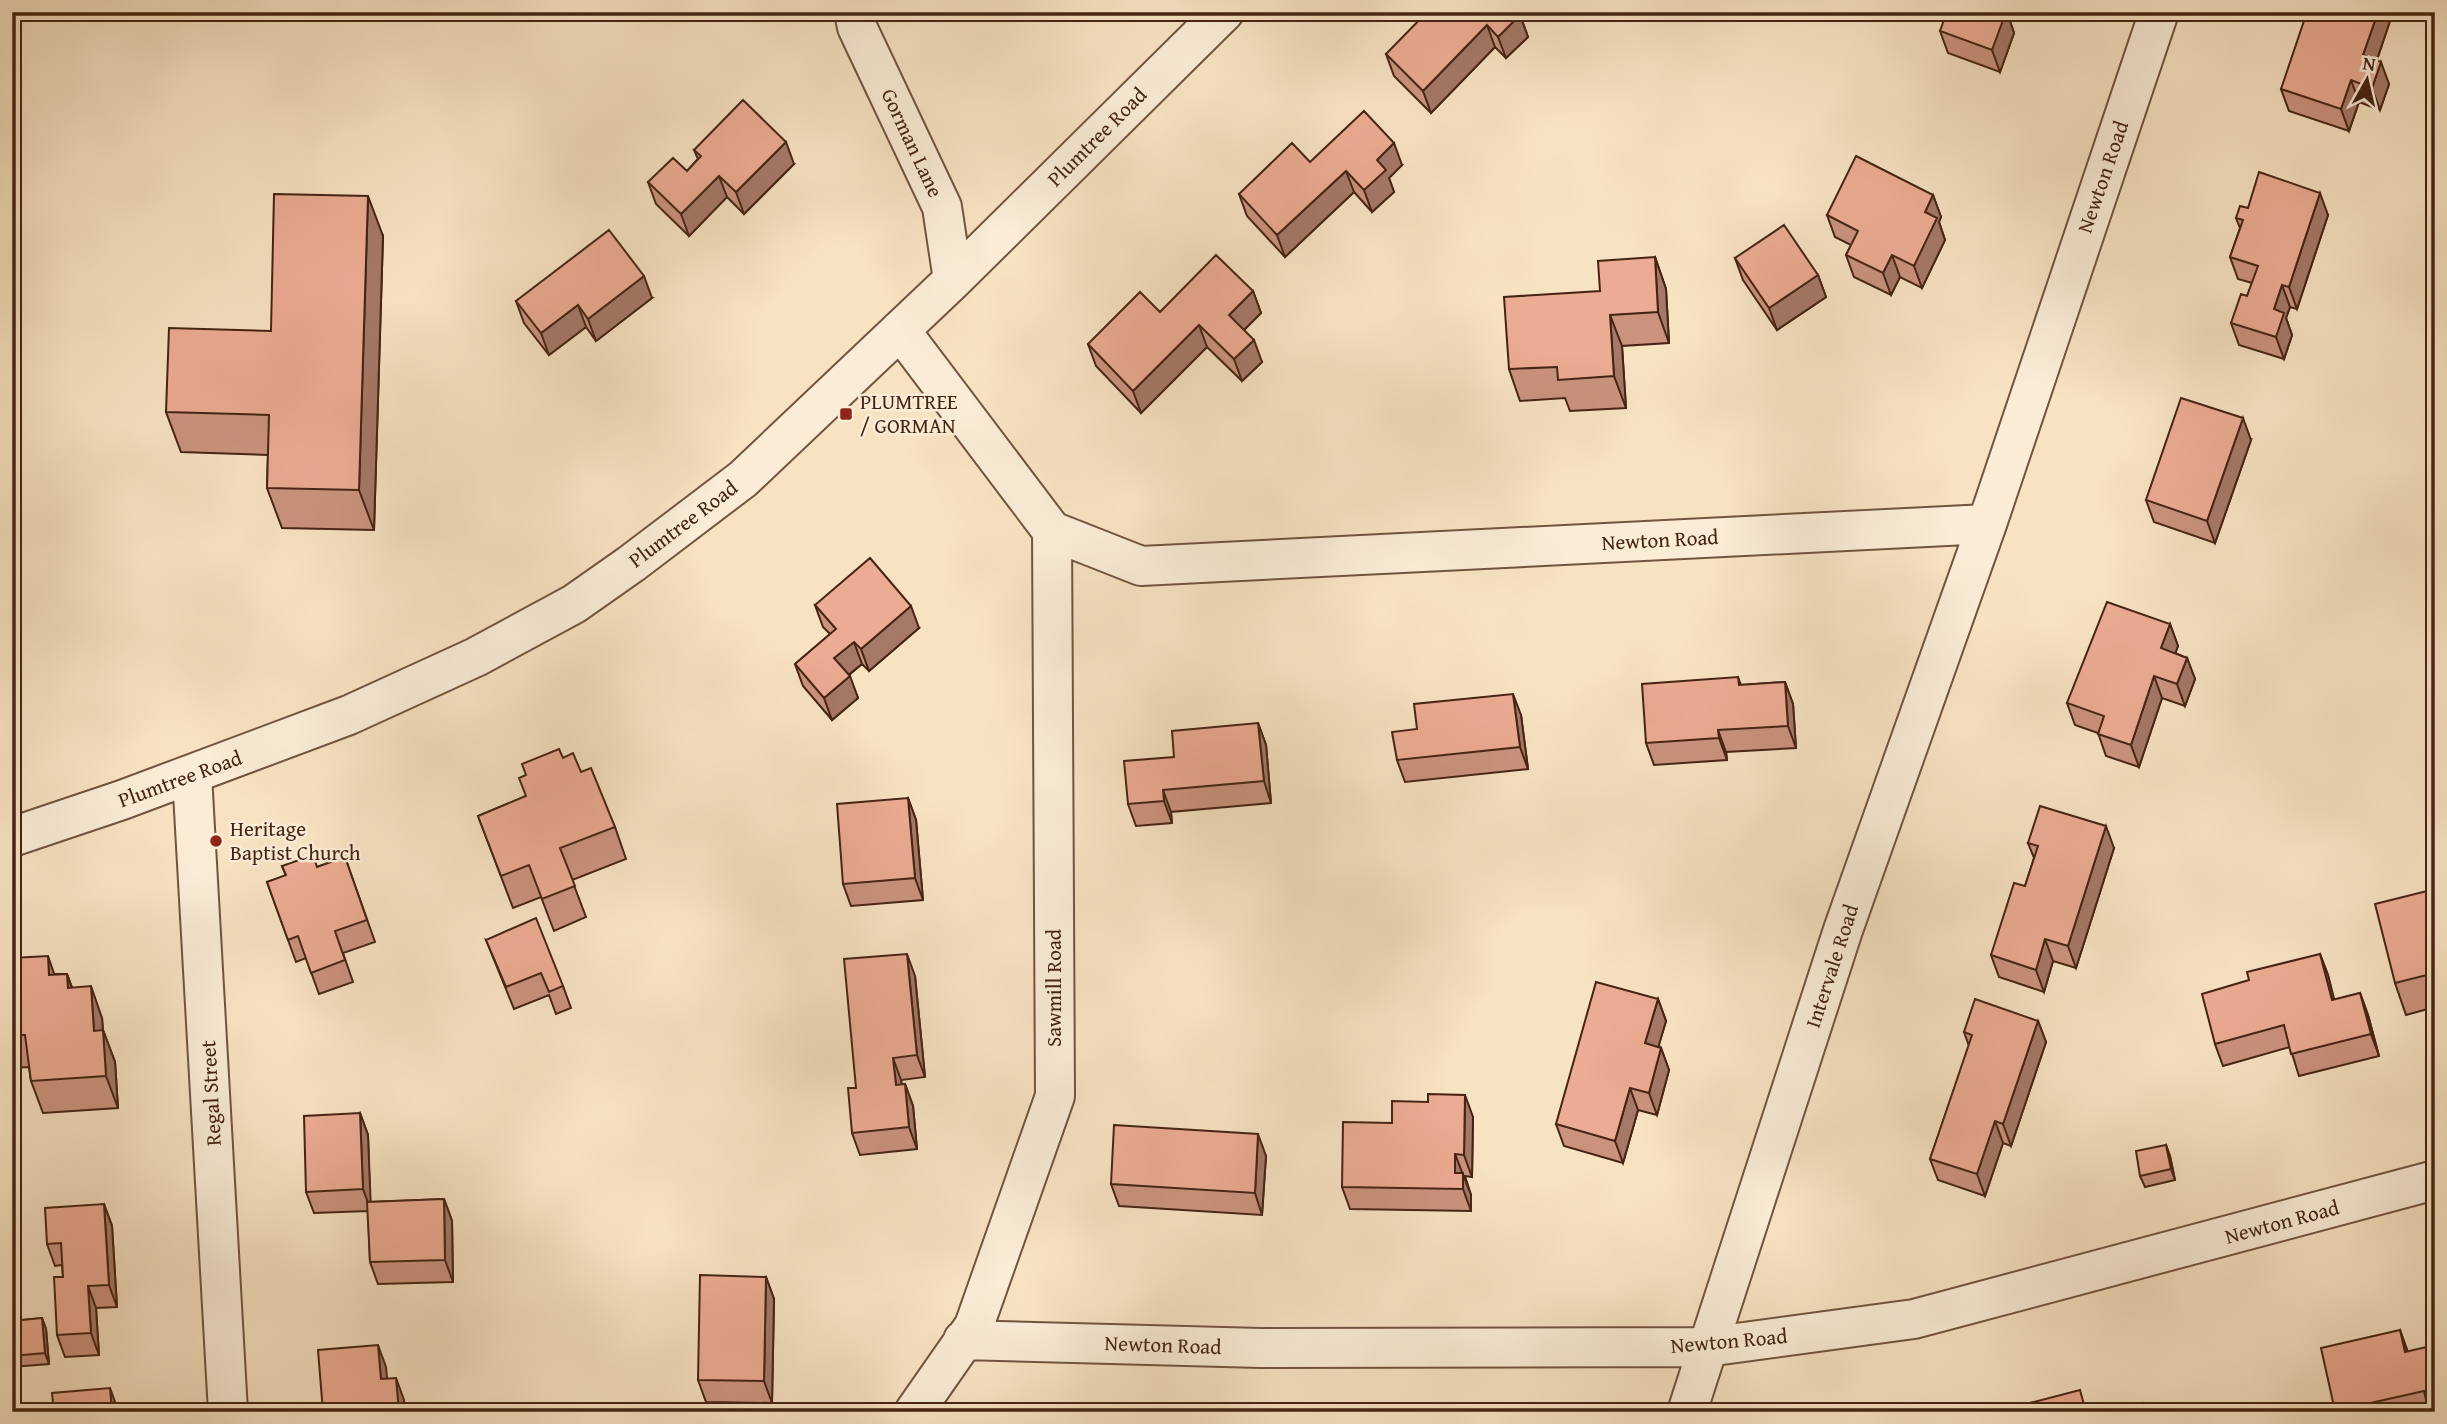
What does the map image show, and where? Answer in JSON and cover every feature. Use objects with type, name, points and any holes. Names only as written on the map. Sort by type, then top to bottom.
[{"type":"street","name":"Gorman Lane","points":[[854,12],[857,27],[942,207],[953,280]]},
{"type":"street","name":"Plumtree Road","points":[[12,837],[192,775],[349,715],[426,682],[526,632],[574,604],[743,479],[953,280],[1224,12]]},
{"type":"street","name":"Newton Road","points":[[1052,531],[1141,566],[1987,524],[2159,12]]},
{"type":"street","points":[[900,330],[1052,531]]},
{"type":"street","name":"Intervale Road","points":[[1687,1412],[1843,930],[1987,524]]},
{"type":"street","name":"Sawmill Road","points":[[914,1412],[974,1326],[1055,1096],[1052,531]]},
{"type":"street","name":"Regal Street","points":[[192,775],[228,1412]]},
{"type":"street","name":"Newton Road","points":[[963,1340],[1261,1348],[1707,1348],[1914,1319],[2435,1180]]},
{"type":"building","points":[[1427,12],[1517,12],[1520,15],[1498,37],[1487,25],[1423,91],[1386,54]]},
{"type":"building","points":[[1947,12],[2006,12],[1992,50],[1940,31]]},
{"type":"building","points":[[2307,12],[2321,16],[2322,12],[2378,12],[2363,55],[2381,62],[2372,88],[2351,80],[2341,109],[2281,89]]},
{"type":"building","points":[[743,100],[786,142],[736,192],[719,176],[681,214],[648,182],[673,158],[687,171],[701,156],[694,150]]},
{"type":"building","points":[[1364,111],[1394,143],[1377,160],[1386,170],[1364,190],[1346,171],[1277,235],[1239,194],[1292,143],[1310,162]]},
{"type":"building","points":[[1856,156],[1933,195],[1925,212],[1937,218],[1914,266],[1892,255],[1883,273],[1846,255],[1858,231],[1827,215]]},
{"type":"building","points":[[2259,172],[2320,193],[2289,287],[2282,285],[2274,309],[2284,313],[2276,337],[2231,323],[2241,294],[2247,296],[2258,266],[2230,257],[2243,220],[2236,218],[2240,206],[2248,208]]},
{"type":"building","points":[[274,194],[368,196],[359,490],[267,488],[269,415],[166,412],[169,328],[271,331]]},
{"type":"building","points":[[1784,225],[1818,275],[1769,308],[1735,258]]},
{"type":"building","points":[[609,230],[644,276],[588,319],[578,305],[541,333],[516,301]]},
{"type":"building","points":[[1216,255],[1253,291],[1229,315],[1254,340],[1234,359],[1199,325],[1133,391],[1088,344],[1140,292],[1160,312]]},
{"type":"building","points":[[1655,257],[1658,312],[1610,315],[1614,376],[1558,380],[1557,367],[1509,369],[1504,297],[1600,291],[1598,261]]},
{"type":"building","points":[[2181,398],[2243,418],[2207,521],[2146,500]]},
{"type":"building","points":[[870,558],[911,606],[861,649],[854,642],[834,658],[850,676],[824,698],[795,664],[836,629],[815,605]]},
{"type":"building","points":[[2107,602],[2170,624],[2161,648],[2187,658],[2177,684],[2154,676],[2131,745],[2098,734],[2104,716],[2067,703]]},
{"type":"building","points":[[1738,677],[1739,685],[1785,682],[1788,726],[1718,730],[1719,738],[1646,743],[1642,684]]},
{"type":"building","points":[[1513,694],[1520,747],[1397,760],[1392,732],[1417,729],[1414,704]]},
{"type":"building","points":[[1258,723],[1264,781],[1163,790],[1164,801],[1128,804],[1124,761],[1174,757],[1172,731]]},
{"type":"building","points":[[559,749],[563,758],[573,753],[581,772],[591,768],[615,827],[560,848],[575,886],[542,899],[529,865],[501,876],[478,816],[526,796],[519,778],[526,775],[522,764]]},
{"type":"building","points":[[908,798],[915,878],[843,884],[837,804]]},
{"type":"building","points":[[2040,806],[2106,826],[2068,946],[2045,939],[2036,970],[1991,955],[2014,883],[2025,886],[2038,846],[2028,843]]},
{"type":"building","points":[[313,855],[317,867],[345,857],[367,920],[335,931],[345,960],[311,973],[298,936],[288,940],[267,882],[286,875],[282,866]]},
{"type":"building","points":[[2435,889],[2435,973],[2395,983],[2375,904]]},
{"type":"building","points":[[536,918],[563,986],[549,992],[541,973],[506,987],[486,940]]},
{"type":"building","points":[[907,954],[917,1055],[893,1058],[896,1085],[905,1084],[909,1127],[852,1133],[848,1088],[856,1088],[844,959]]},
{"type":"building","points":[[2320,954],[2332,1000],[2360,993],[2371,1034],[2291,1054],[2284,1025],[2215,1044],[2202,994],[2249,980],[2247,972]]},
{"type":"building","points":[[48,956],[49,975],[67,974],[68,988],[91,986],[94,1031],[103,1030],[106,1076],[31,1081],[25,1035],[12,1035],[12,958]]},
{"type":"building","points":[[1596,982],[1658,999],[1645,1043],[1661,1048],[1649,1093],[1630,1088],[1615,1141],[1556,1124]]},
{"type":"building","points":[[1975,999],[2038,1021],[2003,1124],[1995,1121],[1977,1174],[1930,1159],[1972,1035],[1964,1032]]},
{"type":"building","points":[[1428,1094],[1465,1095],[1464,1155],[1455,1154],[1455,1173],[1463,1173],[1463,1189],[1342,1187],[1343,1122],[1392,1123],[1392,1101],[1428,1102]]},
{"type":"building","points":[[360,1113],[363,1189],[306,1192],[304,1116]]},
{"type":"building","points":[[1114,1125],[1258,1134],[1255,1193],[1111,1184]]},
{"type":"building","points":[[2166,1145],[2171,1169],[2140,1176],[2136,1151]]},
{"type":"building","points":[[444,1199],[445,1260],[370,1262],[367,1202]]},
{"type":"building","points":[[104,1204],[109,1285],[88,1286],[91,1333],[57,1335],[54,1277],[63,1277],[61,1243],[47,1244],[45,1208]]},
{"type":"building","points":[[700,1275],[766,1277],[764,1381],[698,1380]]},
{"type":"building","points":[[42,1318],[45,1353],[12,1356],[12,1321]]},
{"type":"building","points":[[2400,1330],[2405,1352],[2435,1345],[2435,1412],[2429,1412],[2424,1391],[2335,1411],[2321,1348]]},
{"type":"building","points":[[378,1345],[381,1379],[396,1378],[399,1412],[323,1412],[318,1350]]},
{"type":"building","points":[[110,1388],[112,1412],[54,1412],[52,1393]]},
{"type":"building","points":[[2080,1390],[2086,1412],[1995,1412]]},
{"type":"building","points":[[2143,1403],[2145,1412],[2109,1412]]},
{"type":"place","name":"PLUMTREE / GORMAN","points":[[846,414]]},
{"type":"place","name":"Heritage Baptist Church","points":[[216,841]]}]
